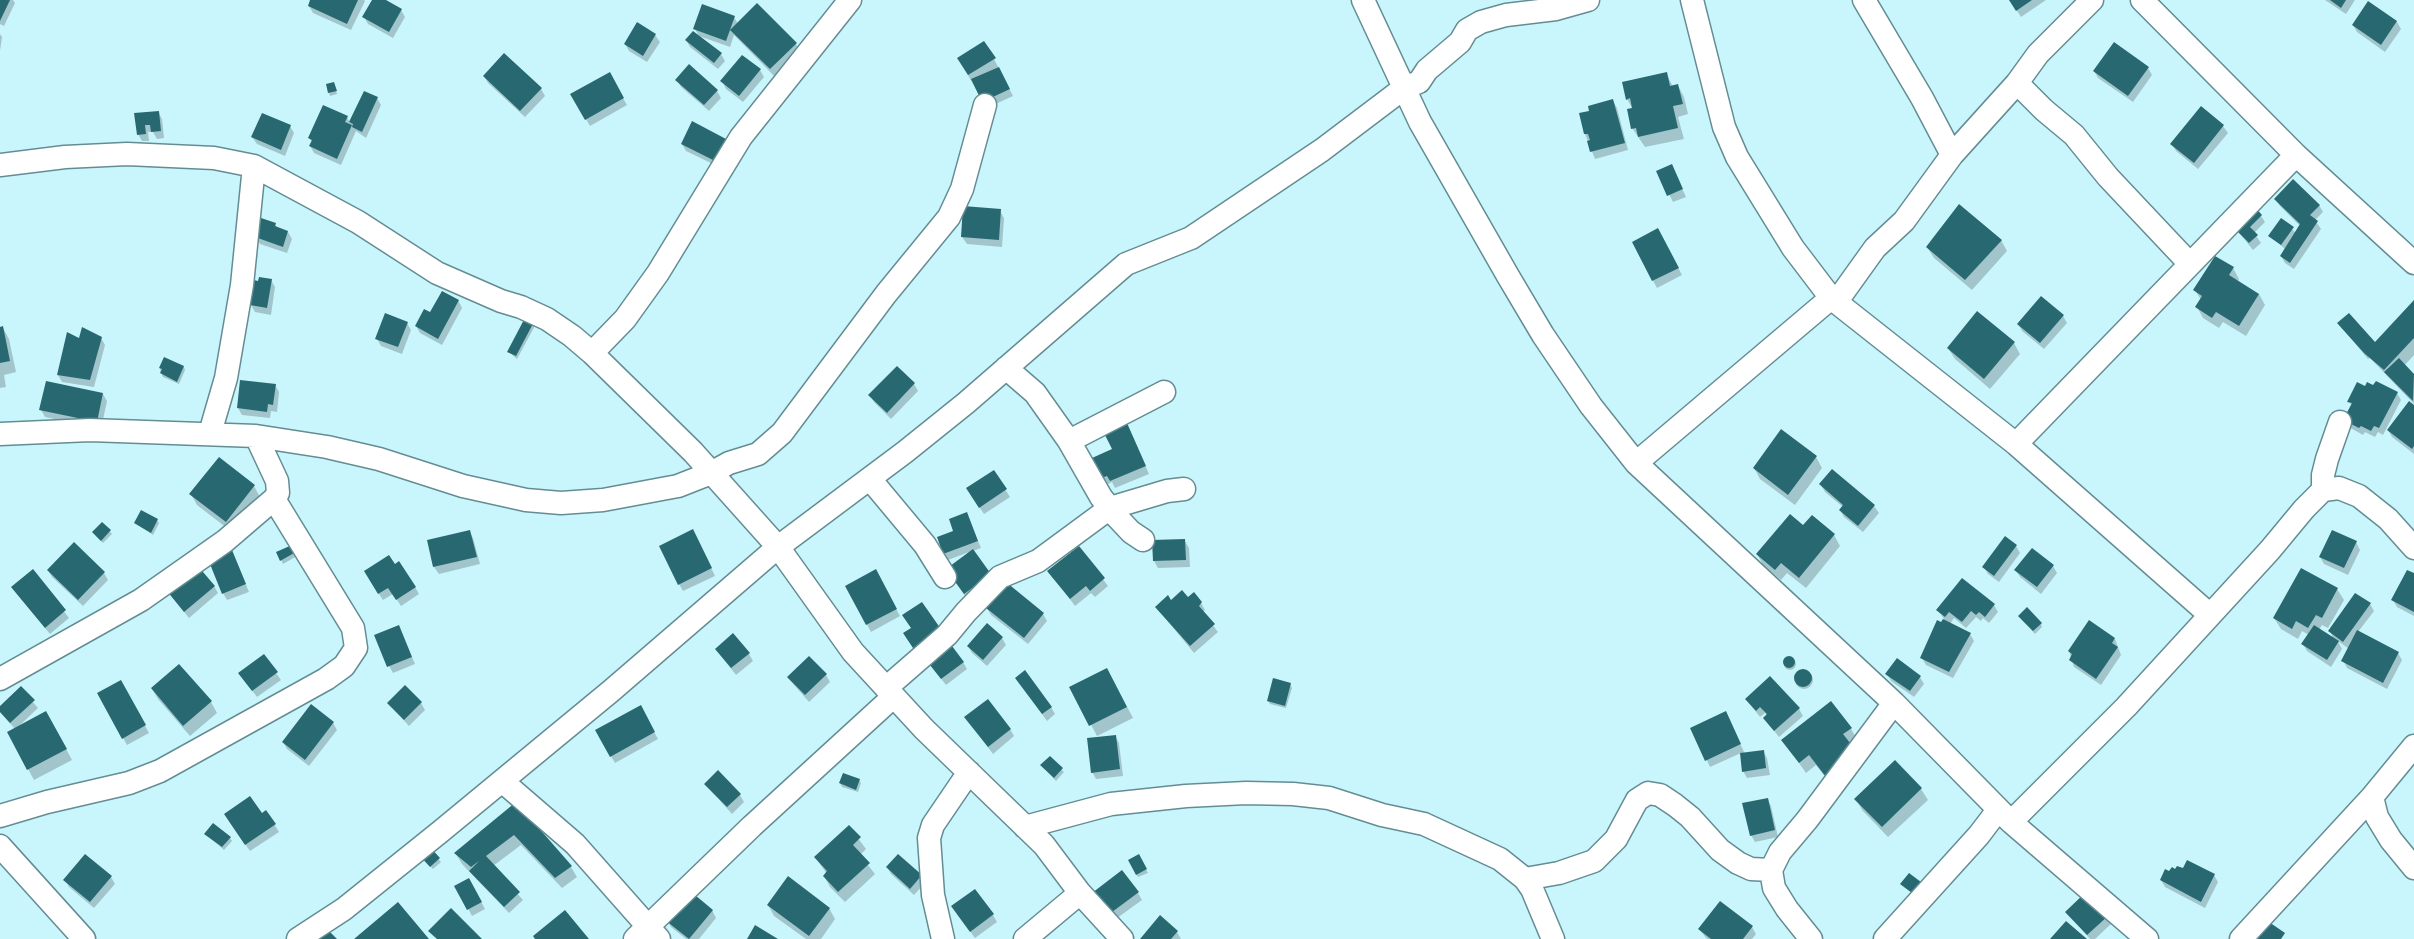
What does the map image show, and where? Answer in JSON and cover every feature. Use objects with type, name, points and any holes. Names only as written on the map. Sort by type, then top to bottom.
[{"type":"street","points":[[592,352],[625,318],[658,274],[741,137],[850,0]]},
{"type":"street","points":[[1363,0],[1425,131],[1543,335],[1591,406],[1636,463],[1894,703],[2005,816],[2147,939]]},
{"type":"street","points":[[298,939],[344,909],[611,691],[778,547],[870,479],[966,403],[1126,264],[1191,238],[1322,150],[1404,88],[1419,82],[1428,70],[1460,42],[1467,30],[1481,22],[1506,15],[1556,9],[1588,0]]},
{"type":"street","points":[[1692,0],[1724,127],[1737,157],[1792,248],[1831,298],[2016,444],[2210,615]]},
{"type":"street","points":[[1864,0],[1922,98],[1952,154]]},
{"type":"street","points":[[1636,463],[1831,298],[1842,294],[1875,248],[1904,221],[1952,154],[2017,83],[2038,54],[2092,0]]},
{"type":"street","points":[[2142,0],[2296,155],[2414,263]]},
{"type":"street","points":[[2017,83],[2044,110],[2074,135],[2108,176],[2190,264]]},
{"type":"street","points":[[0,434],[90,430],[256,436],[328,447],[379,459],[463,486],[526,500],[561,503],[603,500],[678,486],[711,473],[728,463],[758,454],[782,433],[886,294],[948,217],[962,189],[985,105]]},
{"type":"street","points":[[0,166],[66,157],[127,154],[214,158],[254,166],[358,222],[437,273],[547,319],[592,352],[693,452],[778,547],[853,652],[890,693],[1044,845],[1080,893],[1122,939]]},
{"type":"street","points":[[2016,444],[2296,155]]},
{"type":"street","points":[[210,434],[226,378],[242,286],[254,166]]},
{"type":"street","points":[[1006,368],[1035,393],[1069,441],[1110,508],[1131,532],[1143,540]]},
{"type":"street","points":[[1069,441],[1164,392]]},
{"type":"street","points":[[2323,490],[2325,467],[2340,422]]},
{"type":"street","points":[[0,679],[141,600],[225,541],[274,499],[278,493],[277,480],[256,436]]},
{"type":"street","points":[[870,479],[925,545],[945,577]]},
{"type":"street","points":[[1885,939],[1979,834],[2005,816],[2126,707],[2323,490],[2339,488],[2359,496],[2388,519],[2414,548]]},
{"type":"street","points":[[502,781],[575,844],[648,935],[752,826],[890,693],[1000,577],[1038,561],[1110,508],[1167,491],[1184,489]]},
{"type":"street","points":[[0,816],[48,802],[129,783],[160,771],[326,679],[344,666],[356,648],[353,628],[274,499]]},
{"type":"street","points":[[1811,939],[1787,909],[1774,888],[1770,870],[1780,852],[1807,820],[1894,703]]},
{"type":"street","points":[[2241,939],[2372,797],[2414,746]]},
{"type":"street","points":[[943,939],[933,895],[929,838],[933,825],[969,772]]},
{"type":"street","points":[[1525,878],[1559,873],[1594,861],[1616,839],[1637,800],[1648,793],[1660,795],[1675,805],[1690,817],[1720,850],[1738,863],[1751,869],[1770,870]]},
{"type":"street","points":[[1026,827],[1111,804],[1195,796],[1293,794],[1329,798],[1382,816],[1424,824],[1500,859],[1525,878],[1532,889],[1554,939]]},
{"type":"street","points":[[2372,797],[2377,817],[2391,840],[2414,868]]},
{"type":"street","points":[[0,846],[84,939]]},
{"type":"street","points":[[1025,939],[1080,893]]},
{"type":"building","points":[[0,0],[10,0],[0,21]]},
{"type":"building","points":[[310,0],[358,0],[347,24],[308,6]]},
{"type":"building","points":[[372,0],[386,0],[402,9],[389,32],[362,17]]},
{"type":"building","points":[[2009,0],[2032,0],[2016,11]]},
{"type":"building","points":[[2330,0],[2346,0],[2341,8]]},
{"type":"building","points":[[2368,1],[2397,21],[2381,45],[2352,25]]},
{"type":"building","points":[[757,3],[797,43],[770,69],[730,30]]},
{"type":"building","points":[[702,4],[735,16],[726,41],[693,29]]},
{"type":"building","points":[[637,22],[656,34],[643,56],[624,44]]},
{"type":"building","points":[[693,31],[722,53],[714,63],[685,40]]},
{"type":"building","points":[[984,41],[996,58],[968,75],[957,58]]},
{"type":"building","points":[[2114,42],[2149,67],[2128,96],[2093,71]]},
{"type":"building","points":[[504,53],[542,88],[520,111],[483,76]]},
{"type":"building","points":[[742,55],[761,69],[739,96],[720,81]]},
{"type":"building","points":[[689,64],[718,90],[704,105],[675,80]]},
{"type":"building","points":[[999,67],[1010,89],[982,102],[971,79]]},
{"type":"building","points":[[610,72],[624,98],[585,120],[570,94]]},
{"type":"building","points":[[1667,72],[1670,86],[1678,84],[1683,104],[1673,106],[1678,128],[1638,137],[1636,128],[1631,129],[1627,109],[1632,108],[1630,98],[1626,100],[1622,82]]},
{"type":"building","points":[[334,82],[337,91],[328,93],[326,84]]},
{"type":"building","points":[[364,91],[378,97],[362,132],[352,127],[353,124],[349,122]]},
{"type":"building","points":[[1613,99],[1625,143],[1590,152],[1587,141],[1590,140],[1588,134],[1584,134],[1579,113],[1589,111],[1588,106]]},
{"type":"building","points":[[323,105],[348,116],[345,122],[352,125],[337,159],[309,146],[312,140],[308,138]]},
{"type":"building","points":[[2201,106],[2224,125],[2194,163],[2170,144]]},
{"type":"building","points":[[159,111],[161,131],[151,132],[150,125],[145,125],[146,134],[137,135],[134,113]]},
{"type":"building","points":[[262,113],[291,125],[281,150],[251,137]]},
{"type":"building","points":[[692,121],[726,139],[715,161],[681,144]]},
{"type":"building","points":[[1672,164],[1683,189],[1667,196],[1656,171]]},
{"type":"building","points":[[2293,179],[2320,205],[2310,215],[2318,221],[2290,263],[2280,256],[2300,224],[2274,199]]},
{"type":"building","points":[[1959,204],[2002,240],[1965,280],[1926,247]]},
{"type":"building","points":[[963,206],[1001,209],[999,240],[961,237]]},
{"type":"building","points":[[2254,206],[2262,215],[2250,227],[2258,235],[2249,243],[2232,226]]},
{"type":"building","points":[[261,218],[276,223],[275,226],[288,231],[283,247],[255,237]]},
{"type":"building","points":[[2281,218],[2294,227],[2281,245],[2268,236]]},
{"type":"building","points":[[1658,228],[1679,268],[1652,281],[1632,242]]},
{"type":"building","points":[[2215,256],[2234,267],[2229,275],[2259,294],[2239,326],[2216,312],[2212,318],[2195,307],[2202,296],[2193,290]]},
{"type":"building","points":[[259,277],[272,279],[267,308],[250,305],[254,280],[258,281]]},
{"type":"building","points":[[442,291],[459,300],[438,339],[415,326],[424,309],[430,312]]},
{"type":"building","points":[[2041,296],[2064,315],[2040,343],[2017,324]]},
{"type":"building","points":[[2414,300],[2414,338],[2384,370],[2364,353],[2337,323],[2349,313],[2375,342]]},
{"type":"building","points":[[1977,311],[2015,342],[1984,379],[1947,348]]},
{"type":"building","points":[[385,313],[408,322],[398,347],[375,339]]},
{"type":"building","points":[[527,314],[536,318],[516,356],[507,352]]},
{"type":"building","points":[[3,326],[10,361],[0,363],[0,327]]},
{"type":"building","points":[[82,327],[102,337],[90,380],[57,375],[67,332],[79,338]]},
{"type":"building","points":[[164,357],[184,366],[177,382],[160,373],[162,369],[159,368]]},
{"type":"building","points":[[2399,358],[2414,374],[2413,401],[2384,372]]},
{"type":"building","points":[[897,366],[915,383],[887,413],[868,395]]},
{"type":"building","points":[[240,380],[276,384],[273,405],[268,404],[267,412],[237,408]]},
{"type":"building","points":[[46,381],[103,393],[97,422],[39,410]]},
{"type":"building","points":[[2376,381],[2398,392],[2379,428],[2374,426],[2371,431],[2361,426],[2359,428],[2343,420],[2352,403],[2347,402],[2357,382],[2365,386],[2367,382],[2373,385]]},
{"type":"building","points":[[2409,401],[2414,405],[2414,446],[2412,449],[2387,430]]},
{"type":"building","points":[[1127,423],[1146,466],[1110,481],[1107,476],[1101,478],[1092,458],[1112,449],[1104,433]]},
{"type":"building","points":[[1781,429],[1817,456],[1788,495],[1753,468]]},
{"type":"building","points":[[219,457],[255,485],[226,522],[189,494]]},
{"type":"building","points":[[1832,469],[1875,505],[1858,526],[1839,510],[1843,505],[1819,484]]},
{"type":"building","points":[[994,470],[1007,489],[979,508],[966,488]]},
{"type":"building","points":[[141,510],[158,519],[151,533],[134,523]]},
{"type":"building","points":[[967,512],[978,541],[943,554],[937,537],[953,531],[949,519]]},
{"type":"building","points":[[1790,514],[1803,525],[1812,515],[1835,534],[1799,578],[1781,563],[1775,570],[1756,554]]},
{"type":"building","points":[[102,522],[111,530],[101,541],[92,532]]},
{"type":"building","points":[[693,529],[712,568],[678,585],[659,546]]},
{"type":"building","points":[[470,530],[477,557],[433,567],[427,540]]},
{"type":"building","points":[[2332,530],[2357,541],[2344,568],[2319,557]]},
{"type":"building","points":[[2005,536],[2017,545],[1994,576],[1982,567]]},
{"type":"building","points":[[1185,539],[1186,560],[1153,561],[1152,540]]},
{"type":"building","points":[[74,542],[105,572],[78,600],[47,570]]},
{"type":"building","points":[[292,545],[296,552],[280,561],[276,552]]},
{"type":"building","points":[[1079,546],[1105,578],[1090,591],[1086,586],[1070,599],[1047,571]]},
{"type":"building","points":[[2032,548],[2054,565],[2037,587],[2014,570]]},
{"type":"building","points":[[973,549],[991,574],[964,594],[946,569]]},
{"type":"building","points":[[232,550],[246,584],[222,594],[208,559]]},
{"type":"building","points":[[389,555],[395,564],[399,561],[416,587],[396,600],[388,588],[378,594],[364,571]]},
{"type":"building","points":[[197,565],[215,586],[184,612],[167,591]]},
{"type":"building","points":[[2301,568],[2338,588],[2322,618],[2316,615],[2308,628],[2296,621],[2292,629],[2273,618]]},
{"type":"building","points":[[33,569],[66,610],[45,628],[11,587]]},
{"type":"building","points":[[876,569],[897,609],[866,625],[845,586]]},
{"type":"building","points":[[2407,570],[2414,573],[2414,612],[2391,600]]},
{"type":"building","points":[[1962,578],[1995,604],[1985,617],[1979,612],[1976,615],[1971,611],[1962,622],[1949,612],[1945,617],[1936,610]]},
{"type":"building","points":[[1006,582],[1044,613],[1024,638],[986,608]]},
{"type":"building","points":[[1182,590],[1188,597],[1194,592],[1202,602],[1199,606],[1215,624],[1190,646],[1155,607],[1168,595],[1171,600]]},
{"type":"building","points":[[2355,593],[2371,603],[2343,642],[2328,631]]},
{"type":"building","points":[[922,602],[943,632],[915,651],[903,633],[911,628],[902,615]]},
{"type":"building","points":[[2027,607],[2042,623],[2033,631],[2018,616]]},
{"type":"building","points":[[1943,619],[1971,633],[1949,672],[1920,658],[1937,620],[1941,622]]},
{"type":"building","points":[[2089,620],[2115,638],[2112,643],[2118,647],[2096,679],[2069,660],[2072,654],[2068,651]]},
{"type":"building","points":[[987,623],[1003,637],[983,660],[967,646]]},
{"type":"building","points":[[399,625],[412,657],[387,667],[374,635]]},
{"type":"building","points":[[2314,625],[2339,641],[2327,660],[2301,644]]},
{"type":"building","points":[[2357,630],[2399,652],[2383,683],[2341,661]]},
{"type":"building","points":[[733,633],[750,653],[731,668],[715,649]]},
{"type":"building","points":[[949,642],[964,662],[941,679],[926,660]]},
{"type":"building","points":[[264,654],[278,672],[252,691],[238,673]]},
{"type":"building","points":[[809,656],[827,674],[805,695],[787,677]]},
{"type":"building","points":[[1791,656],[1794,657],[1794,667],[1787,668],[1784,667],[1783,660],[1784,657]]},
{"type":"building","points":[[1897,658],[1921,676],[1910,691],[1885,674]]},
{"type":"building","points":[[179,664],[212,701],[183,726],[151,688]]},
{"type":"building","points":[[1107,668],[1127,707],[1089,726],[1069,687]]},
{"type":"building","points":[[1799,669],[1807,669],[1812,674],[1810,685],[1799,687],[1794,682],[1794,674]]},
{"type":"building","points":[[1025,670],[1052,707],[1042,714],[1015,678]]},
{"type":"building","points":[[1770,676],[1800,708],[1774,731],[1763,718],[1767,714],[1760,707],[1756,711],[1745,699]]},
{"type":"building","points":[[1273,678],[1291,683],[1285,706],[1267,701]]},
{"type":"building","points":[[121,680],[146,725],[122,739],[97,693]]},
{"type":"building","points":[[405,685],[422,702],[404,720],[387,703]]},
{"type":"building","points":[[21,686],[35,700],[10,723],[0,712],[0,706]]},
{"type":"building","points":[[988,699],[1011,729],[988,747],[964,717]]},
{"type":"building","points":[[1831,701],[1852,728],[1843,734],[1854,748],[1826,777],[1809,755],[1799,763],[1781,740]]},
{"type":"building","points":[[311,704],[334,722],[305,760],[282,742]]},
{"type":"building","points":[[641,705],[655,732],[610,757],[595,730]]},
{"type":"building","points":[[46,711],[67,749],[27,770],[7,732]]},
{"type":"building","points":[[1726,711],[1741,744],[1705,761],[1690,728]]},
{"type":"building","points":[[1116,735],[1120,769],[1091,773],[1087,738]]},
{"type":"building","points":[[1764,750],[1766,768],[1742,772],[1740,753]]},
{"type":"building","points":[[1050,756],[1063,768],[1054,778],[1040,765]]},
{"type":"building","points":[[1895,760],[1922,788],[1882,827],[1854,799]]},
{"type":"building","points":[[718,770],[741,794],[727,807],[704,784]]},
{"type":"building","points":[[843,773],[860,779],[856,790],[839,783]]},
{"type":"building","points":[[250,796],[262,813],[266,810],[276,824],[245,845],[224,814]]},
{"type":"building","points":[[1768,798],[1775,830],[1750,836],[1742,803]]},
{"type":"building","points":[[516,802],[572,866],[555,878],[514,835],[486,856],[520,892],[504,907],[469,871],[479,861],[471,867],[454,853]]},
{"type":"building","points":[[213,823],[231,837],[222,847],[204,834]]},
{"type":"building","points":[[849,825],[861,837],[853,845],[870,863],[838,892],[823,876],[827,871],[814,857]]},
{"type":"building","points":[[429,846],[440,858],[430,867],[419,855]]},
{"type":"building","points":[[85,854],[112,876],[90,902],[63,880]]},
{"type":"building","points":[[898,854],[922,875],[910,889],[886,867]]},
{"type":"building","points":[[1139,854],[1147,869],[1136,875],[1128,860]]},
{"type":"building","points":[[2187,860],[2215,874],[2201,902],[2160,880],[2165,869],[2169,871],[2172,867],[2175,869],[2177,866],[2183,868]]},
{"type":"building","points":[[1122,870],[1139,892],[1108,915],[1092,893]]},
{"type":"building","points":[[1909,873],[1921,882],[1912,893],[1900,884]]},
{"type":"building","points":[[788,876],[830,908],[809,936],[767,905]]},
{"type":"building","points":[[469,878],[482,902],[467,910],[454,886]]},
{"type":"building","points":[[975,889],[994,914],[970,932],[951,906]]},
{"type":"building","points":[[689,890],[713,910],[689,939],[665,920]]},
{"type":"building","points":[[2086,892],[2108,916],[2087,935],[2065,912]]},
{"type":"building","points":[[1720,901],[1753,926],[1743,939],[1711,939],[1698,929]]},
{"type":"building","points":[[398,902],[429,939],[354,939]]},
{"type":"building","points":[[451,908],[482,939],[437,939],[428,931]]},
{"type":"building","points":[[565,910],[589,939],[535,939],[533,936]]},
{"type":"building","points":[[1160,915],[1178,931],[1171,939],[1140,939]]},
{"type":"building","points":[[2066,921],[2087,939],[2050,939]]},
{"type":"building","points":[[2269,922],[2285,933],[2281,939],[2257,939]]},
{"type":"building","points":[[755,925],[778,939],[747,939]]},
{"type":"building","points":[[329,931],[337,939],[320,939]]}]
